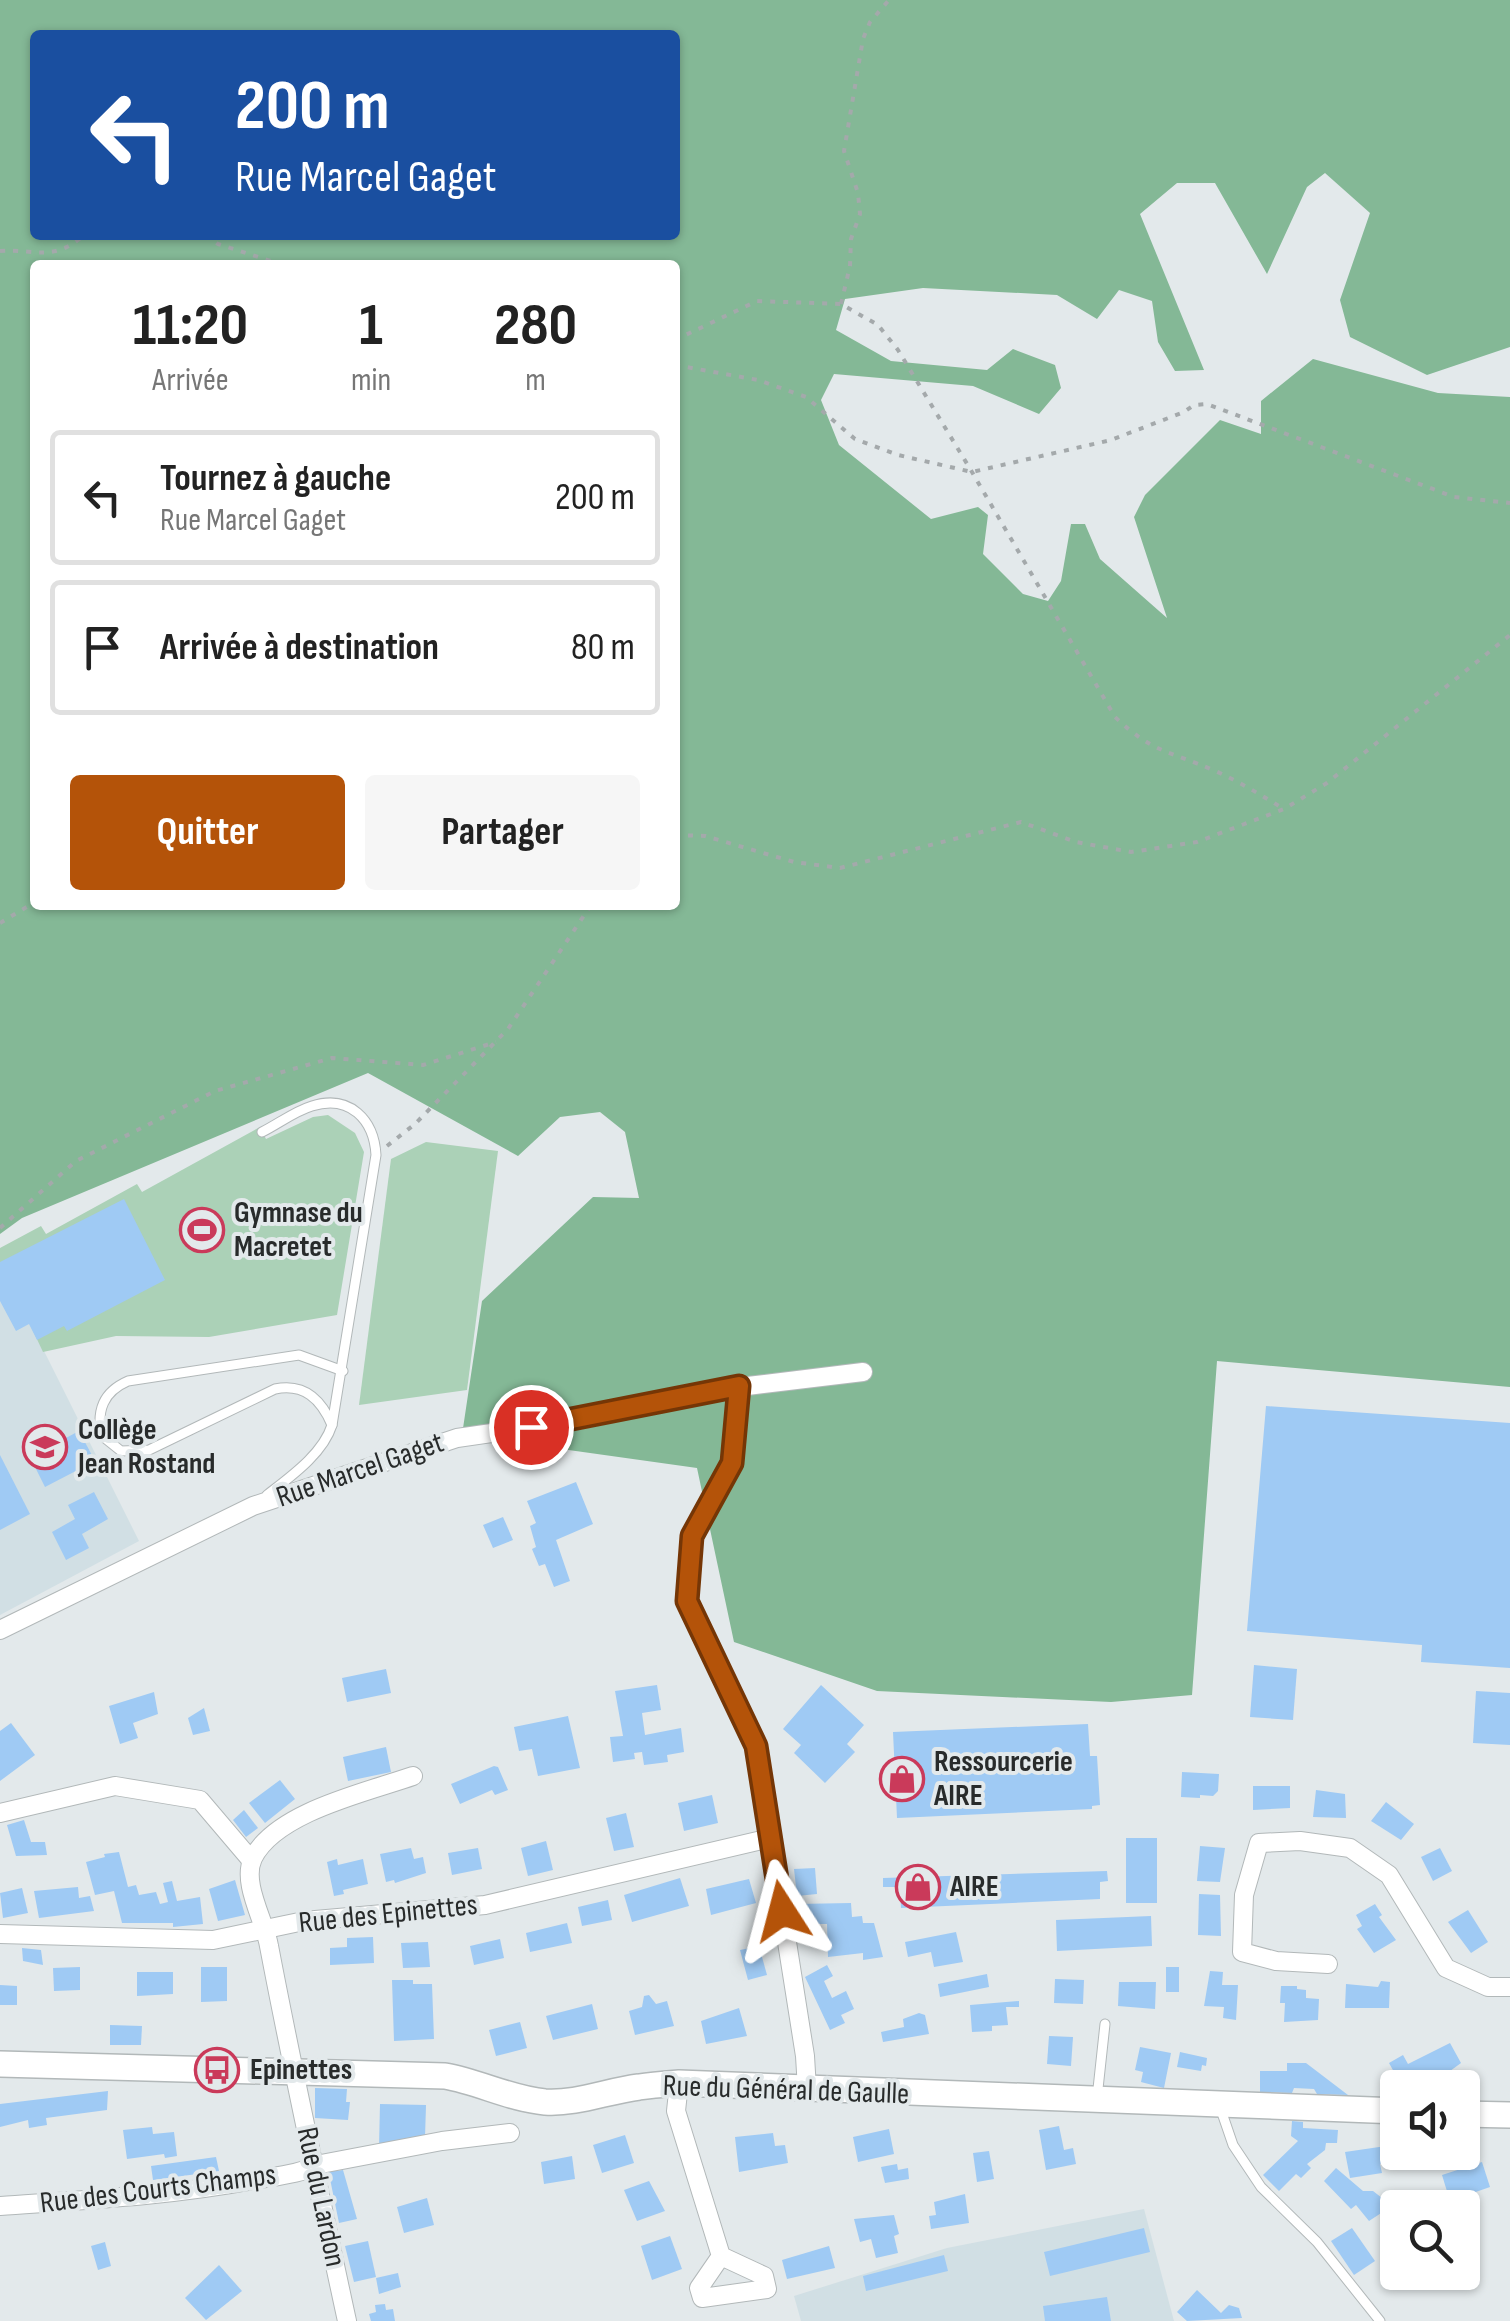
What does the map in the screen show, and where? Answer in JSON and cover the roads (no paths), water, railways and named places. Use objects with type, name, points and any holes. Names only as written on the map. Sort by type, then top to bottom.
[{"type":"main road","name":"Rue du Général de Gaulle","points":[[0,2064],[445,2076],[546,2102],[571,2102],[638,2087],[679,2083],[1380,2110]]},
{"type":"street","name":"Rue Marcel Gaget","points":[[0,1630],[253,1506],[457,1438],[568,1422],[739,1386],[863,1372]]},
{"type":"street","points":[[739,1386],[732,1463],[692,1536],[687,1601],[756,1746],[806,2056],[807,2090]]},
{"type":"street","points":[[0,1813],[115,1786],[200,1800],[251,1860],[265,1842],[306,1812],[413,1776]]},
{"type":"street","name":"Rue des Epinettes","points":[[0,1934],[213,1940],[304,1920],[485,1905],[770,1838]]},
{"type":"street","points":[[1328,1964],[1276,1961],[1242,1952],[1244,1895],[1259,1843],[1300,1841],[1350,1848],[1389,1876],[1446,1968],[1488,1987],[1510,1986]]},
{"type":"street","name":"Rue du Lardon","points":[[251,1860],[250,1882],[266,1930],[347,2321]]},
{"type":"street","points":[[679,2083],[676,2110],[722,2256]]},
{"type":"street","name":"Rue des Courts Champs","points":[[0,2206],[140,2196],[233,2184],[442,2141],[510,2132]]},
{"type":"lane","points":[[253,1506],[328,1437],[343,1371],[376,1155],[375,1134],[366,1119],[348,1107],[313,1106],[262,1132]]},
{"type":"lane","points":[[332,1425],[324,1407],[308,1392],[291,1386],[276,1389],[149,1450],[120,1451],[101,1435],[98,1418],[103,1399],[128,1381],[299,1355],[343,1371]]},
{"type":"lane","points":[[1097,2101],[1104,2024]]},
{"type":"lane","points":[[1219,2105],[1233,2145],[1260,2187],[1317,2242],[1380,2321]]},
{"type":"place","name":"Gymnase du Macretet","points":[[202,1230]]},
{"type":"place","name":"Collège Jean Rostand","points":[[45,1447]]},
{"type":"place","name":"Ressourcerie AIRE","points":[[902,1779]]},
{"type":"place","name":"AIRE","points":[[918,1887]]},
{"type":"place","name":"Epinettes","points":[[217,2070]]}]
